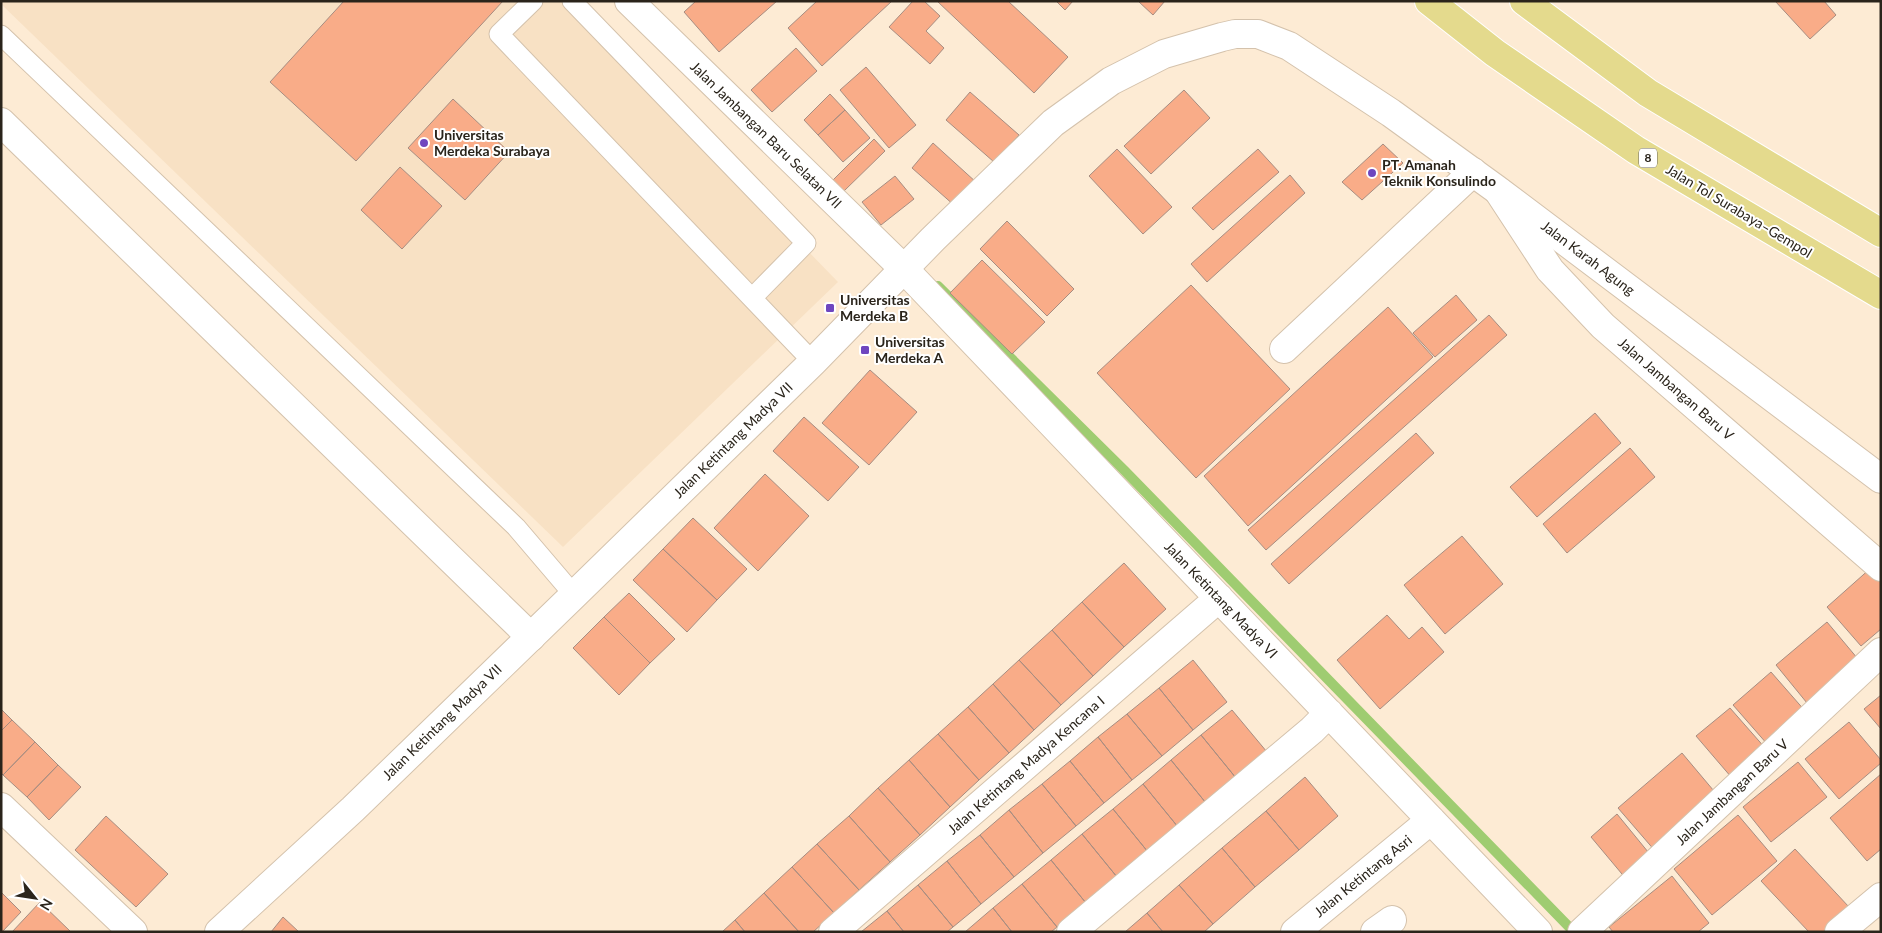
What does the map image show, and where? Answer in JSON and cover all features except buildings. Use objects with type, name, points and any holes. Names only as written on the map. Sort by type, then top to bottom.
[{"type":"highway","name":"Jalan Tol Surabaya–Gempol","points":[[1429,1],[1495,53],[1636,150],[1881,295]]},
{"type":"highway","points":[[1524,1],[1648,92],[1881,233]]},
{"type":"street","name":"Jalan Jambangan Baru Selatan VII","points":[[644,5],[906,266]]},
{"type":"street","name":"Jalan Ketintang Madya VII","points":[[219,932],[353,809],[574,595],[813,362],[933,239],[1053,123],[1111,81],[1164,54],[1235,34],[1258,34],[1289,46]]},
{"type":"street","name":"Jalan Karah Agung","points":[[1289,46],[1391,113],[1473,172],[1881,479]]},
{"type":"street","points":[[1,122],[530,636]]},
{"type":"street","points":[[1284,349],[1473,172]]},
{"type":"street","name":"Jalan Jambangan Baru V","points":[[1496,189],[1550,270],[1603,326],[1881,567]]},
{"type":"street","name":"Jalan Ketintang Madya VI","points":[[906,266],[1538,932]]},
{"type":"street","name":"Jalan Ketintang Madya Kencana I","points":[[833,932],[1219,598]]},
{"type":"street","name":"Jalan Jambangan Baru V","points":[[1590,925],[1881,652]]},
{"type":"street","points":[[1071,932],[1312,730],[1329,713]]},
{"type":"street","points":[[1,807],[133,932]]},
{"type":"street","name":"Jalan Ketintang Asri","points":[[1295,932],[1431,820]]},
{"type":"street","points":[[1839,932],[1881,898]]},
{"type":"lane","points":[[533,1],[499,34],[753,297],[813,362]]},
{"type":"lane","points":[[572,1],[806,243],[753,297]]},
{"type":"lane","points":[[1,34],[516,527],[574,595]]},
{"type":"shaded area","name":"Universitas Merdeka Surabaya","points":[[1,1],[565,1],[838,282],[563,547],[1,4]]},
{"type":"waterway","points":[[938,286],[1125,471],[1574,932]]},
{"type":"place","name":"Universitas Merdeka Surabaya","points":[[424,143]]},
{"type":"place","name":"PT. Amanah Teknik Konsulindo","points":[[1372,173]]},
{"type":"place","name":"Universitas Merdeka B","points":[[830,308]]},
{"type":"place","name":"Universitas Merdeka A","points":[[865,350]]}]
